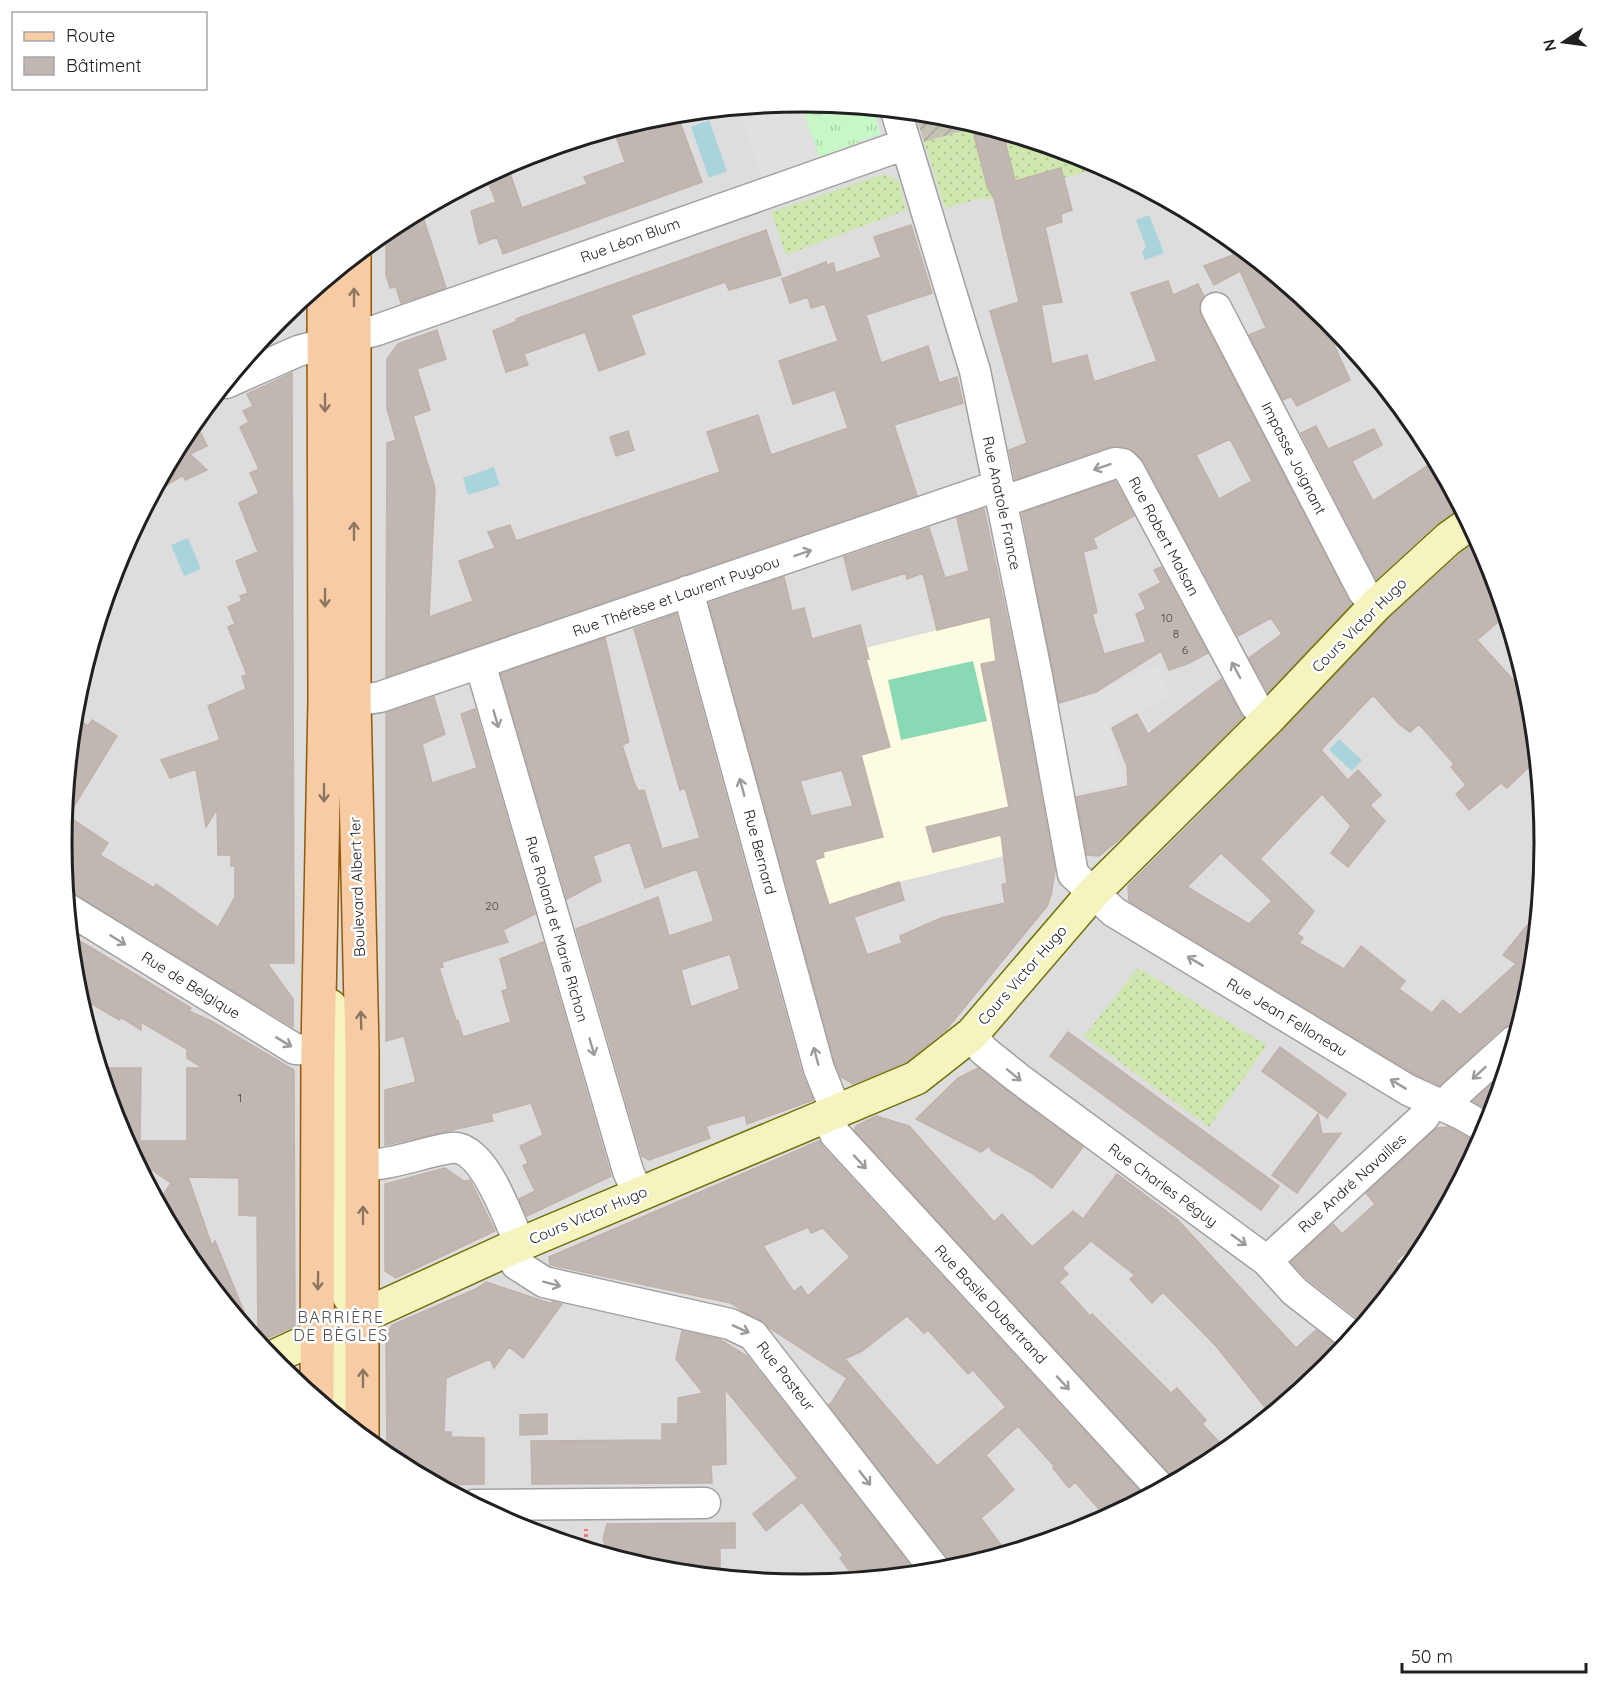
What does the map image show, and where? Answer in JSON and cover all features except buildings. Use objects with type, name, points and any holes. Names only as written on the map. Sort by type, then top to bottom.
[{"type":"main road","name":"Boulevard Albert 1er","points":[[317,1389],[318,1050],[325,701],[339,340],[352,269]]},
{"type":"main road","name":"Boulevard Albert 1er","points":[[324,291],[339,340],[354,701],[363,1165],[362,1426]]},
{"type":"street","name":"Rue Anatole France","points":[[898,119],[975,371],[1037,676],[1073,874],[1093,893]]},
{"type":"street","name":"Rue Léon Blum","points":[[241,376],[298,351],[339,340],[906,144]]},
{"type":"street","name":"Impasse Joignant","points":[[1216,308],[1363,591],[1376,605]]},
{"type":"street","name":"Rue Robert Malsan","points":[[999,492],[1016,497],[1115,463],[1123,464],[1129,470],[1255,705],[1269,718]]},
{"type":"street","name":"Rue Thérèse et Laurent Puyoou","points":[[354,701],[380,697],[688,591],[999,492]]},
{"type":"street","name":"Cours Victor Hugo","points":[[280,1354],[515,1246],[916,1078],[972,1034],[1093,893],[1269,718],[1376,605],[1448,539],[1463,529]]},
{"type":"street","name":"Rue Bernard","points":[[688,591],[831,1113]]},
{"type":"street","name":"Rue Roland et Marie Richon","points":[[480,663],[628,1171],[638,1194]]},
{"type":"street","name":"Rue Jean Felloneau","points":[[1093,893],[1114,912],[1408,1090],[1478,1124]]},
{"type":"street","points":[[322,913],[337,1074],[338,1257],[349,1296],[363,1316]]},
{"type":"street","name":"Rue de Belgique","points":[[76,914],[295,1049],[318,1050]]},
{"type":"street","name":"Rue Charles Péguy","points":[[972,1034],[983,1050],[1018,1078],[1267,1261],[1294,1291],[1346,1332]]},
{"type":"street","name":"Rue André Navailles","points":[[1267,1261],[1424,1117],[1453,1096],[1504,1050]]},
{"type":"street","name":"Rue Basile Dubertrand","points":[[831,1113],[835,1134],[1156,1483]]},
{"type":"street","name":"Rue Pasteur","points":[[363,1165],[386,1165],[451,1148],[466,1152],[482,1164],[515,1246],[516,1264],[524,1271],[544,1282],[730,1324],[753,1335],[930,1563]]},
{"type":"street","points":[[317,1337],[328,1343],[338,1358],[340,1408]]},
{"type":"street","points":[[493,1505],[705,1503]]},
{"type":"shaded area","points":[[803,112],[851,114],[898,119],[992,137],[1083,168],[1126,188],[1169,210],[1248,264],[1285,294],[1353,362],[1411,437],[1436,478],[1459,520],[1495,609],[1509,654],[1528,748],[1534,844],[1532,891],[1528,939],[1509,1033],[1495,1078],[1459,1167],[1411,1250],[1383,1289],[1353,1325],[1285,1393],[1209,1451],[1168,1477],[1083,1519],[1038,1536],[992,1550],[898,1568],[851,1573],[755,1573],[708,1568],[614,1550],[523,1519],[480,1499],[437,1477],[358,1423],[321,1393],[253,1325],[195,1250],[170,1209],[147,1167],[111,1078],[97,1033],[78,939],[72,844],[74,796],[78,748],[97,654],[111,609],[147,520],[195,437],[223,398],[253,362],[321,294],[397,236],[438,210],[523,168],[568,151],[614,137],[708,119]]},
{"type":"shaded area","points":[[803,112],[819,157],[762,178],[741,116]]},
{"type":"shaded area","points":[[918,122],[964,131],[924,142]]},
{"type":"shaded area","points":[[1006,613],[1048,841],[1016,853],[899,882],[904,900],[798,935],[767,827],[874,801],[834,656]]},
{"type":"shaded area","points":[[1156,665],[1170,696],[1110,725],[1123,784],[1070,793],[1054,709]]},
{"type":"green space","points":[[803,112],[875,117],[881,134],[819,157]]},
{"type":"green space","points":[[964,131],[1038,151],[1089,171],[994,198],[986,200],[983,198],[945,208],[924,142]]},
{"type":"green space","points":[[884,174],[899,181],[906,210],[786,255],[771,212]]},
{"type":"green space","points":[[973,661],[987,721],[901,740],[888,680]]},
{"type":"green space","points":[[1138,968],[1267,1045],[1209,1127],[1084,1036]]},
{"type":"water","points":[[709,120],[727,171],[709,178],[691,127]]},
{"type":"water","points":[[1149,215],[1164,253],[1145,260],[1142,252],[1146,247],[1136,220]]},
{"type":"water","points":[[494,467],[500,485],[468,495],[463,478]]},
{"type":"water","points":[[188,538],[201,569],[184,576],[171,545]]},
{"type":"water","points":[[1339,739],[1362,760],[1352,771],[1329,750]]},
{"type":"district","name":"BARRIÈRE DE BÈGLES","points":[[341,1326]]}]
